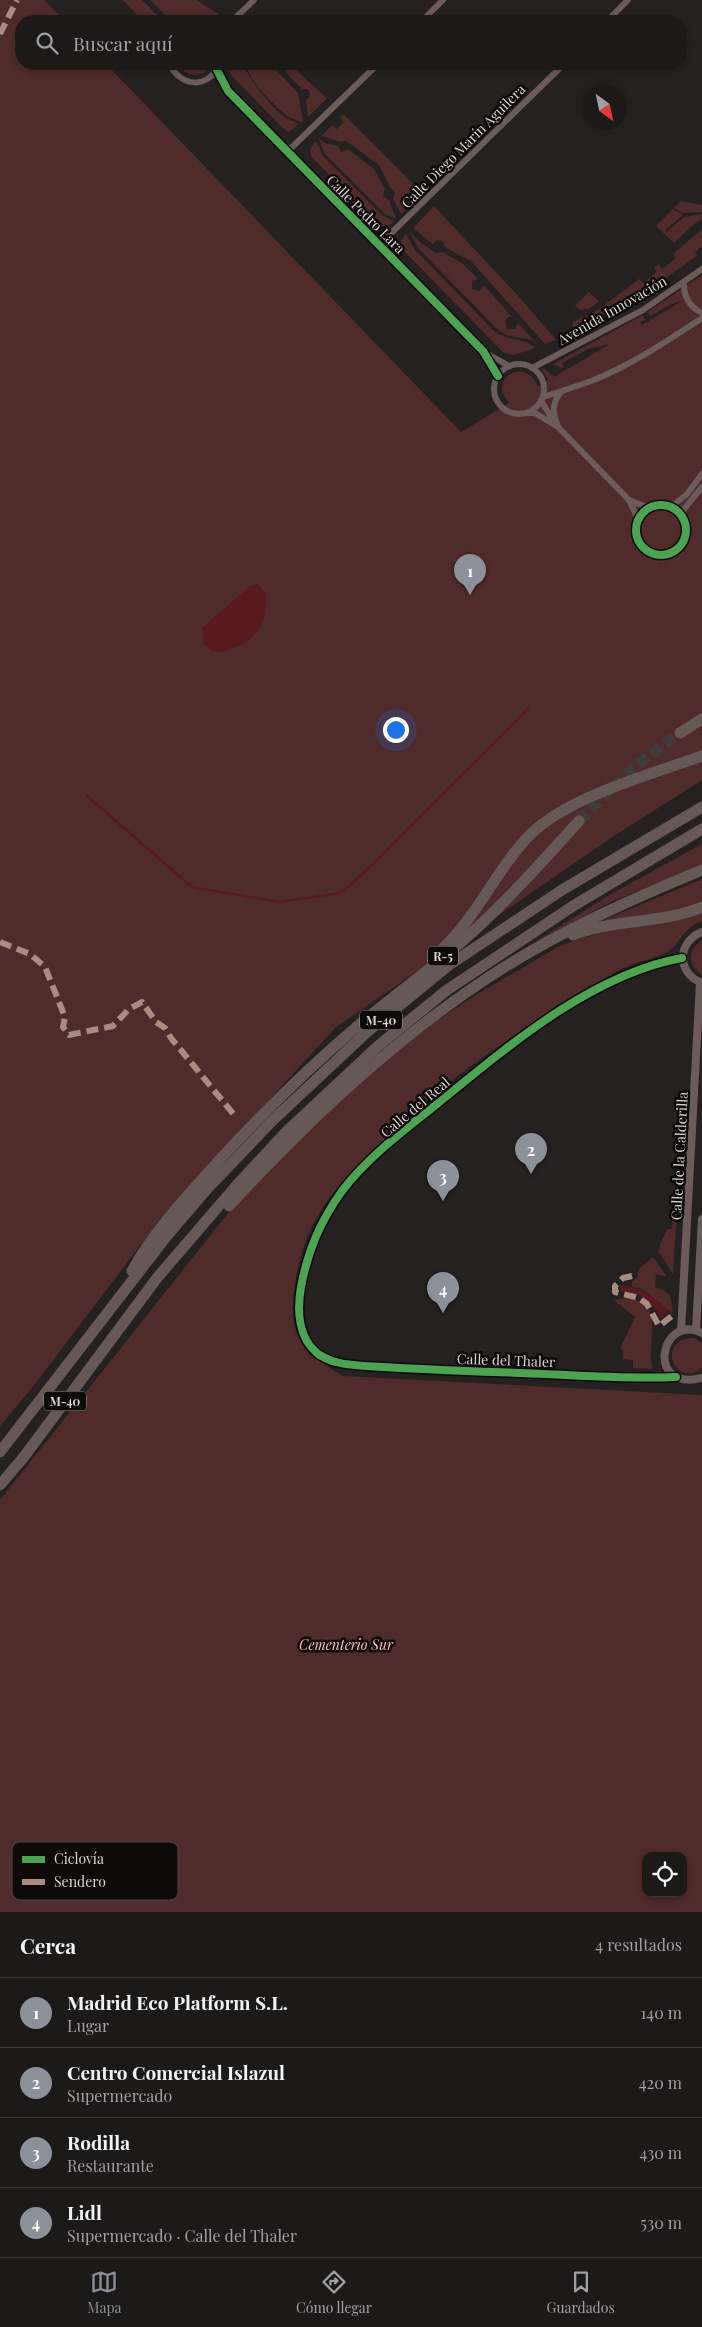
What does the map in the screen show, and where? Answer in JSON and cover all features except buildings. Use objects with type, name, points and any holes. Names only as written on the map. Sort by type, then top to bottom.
[{"type":"highway","points":[[680,733],[702,719]]},
{"type":"highway","name":"M-40","points":[[117,1299],[142,1252],[244,1131],[338,1038],[450,942],[474,911],[510,858],[540,825],[581,801],[702,756]]},
{"type":"highway","name":"M-40","points":[[0,1452],[117,1299],[207,1189],[272,1120],[367,1032],[449,965],[562,890],[702,807]]},
{"type":"highway","name":"R-5","points":[[297,1080],[360,1024],[465,938],[546,858],[579,820]]},
{"type":"highway","name":"M-40","points":[[0,1485],[157,1278],[236,1186],[286,1132],[378,1046],[447,990],[572,906],[702,829]]},
{"type":"highway","points":[[468,992],[489,977],[570,930],[644,894],[702,870]]},
{"type":"highway","points":[[468,992],[541,950],[578,933],[613,924],[668,916],[702,907]]},
{"type":"highway","name":"M-40","points":[[129,1317],[162,1283],[220,1214],[302,1129],[409,1035],[468,992]]},
{"type":"street","points":[[238,15],[254,0]]},
{"type":"street","points":[[428,15],[443,0]]},
{"type":"street","points":[[613,15],[628,0]]},
{"type":"street","points":[[174,70],[178,77],[192,83],[206,80],[215,70]]},
{"type":"street","name":"Calle Pedro Lara","points":[[219,70],[225,88]]},
{"type":"street","points":[[287,152],[372,70]]},
{"type":"street","name":"Calle Diego Marín Aguilera","points":[[379,245],[558,70]]},
{"type":"street","name":"Calle Pedro Lara","points":[[206,80],[225,88],[483,351],[498,376]]},
{"type":"street","name":"Avenida Innovación","points":[[532,368],[616,325],[702,269]]},
{"type":"street","points":[[684,282],[688,301],[694,309],[702,313]]},
{"type":"street","points":[[526,413],[535,408],[542,399],[562,390],[593,381],[638,358],[702,318]]},
{"type":"street","name":"Calle Pedro Lara","points":[[483,351],[509,366]]},
{"type":"street","points":[[558,427],[542,399],[542,380],[532,368],[517,364],[509,366],[498,376],[494,391],[500,405],[512,413],[539,414],[558,427],[630,500],[638,519],[636,534],[643,547],[650,552],[666,554],[680,545],[684,538],[686,530],[680,514],[671,507],[659,505],[649,508],[638,519]]},
{"type":"street","points":[[558,427],[553,406],[555,399],[562,390]]},
{"type":"street","points":[[671,507],[687,494],[702,474]]},
{"type":"street","points":[[680,514],[702,487]]},
{"type":"street","points":[[630,500],[649,508]]},
{"type":"street","points":[[701,983],[691,977],[684,968],[682,958],[684,947],[691,938],[702,932]]},
{"type":"street","name":"Calle del Real","points":[[335,1362],[318,1353],[304,1334],[299,1317],[299,1301],[309,1252],[323,1221],[343,1190],[367,1164],[413,1123],[500,1054],[546,1021],[598,988],[623,975],[643,967],[682,958]]},
{"type":"street","name":"Calle de la Calderilla","points":[[681,1331],[701,983]]},
{"type":"street","name":"Calle de la Calderilla","points":[[699,1332],[702,1219]]},
{"type":"street","points":[[676,1377],[668,1369],[664,1358],[665,1347],[672,1337],[681,1331],[699,1332]]},
{"type":"street","name":"Calle del Thaler","points":[[335,1362],[433,1370],[676,1377],[689,1381],[702,1378]]},
{"type":"green space","points":[[0,0],[44,0],[59,15],[15,15],[15,70],[112,70],[461,432],[509,403],[502,392],[506,377],[511,373],[523,372],[529,375],[538,387],[548,380],[542,369],[544,368],[554,377],[610,344],[588,349],[562,363],[564,367],[562,368],[553,364],[643,315],[645,320],[640,322],[642,325],[682,301],[672,304],[650,316],[648,312],[702,275],[702,780],[614,836],[336,1027],[161,1218],[35,1384],[0,1426]]},
{"type":"green space","points":[[123,0],[142,0],[157,15],[137,15]]},
{"type":"green space","points":[[150,0],[196,0],[219,14],[218,15],[165,15]]},
{"type":"green space","points":[[183,70],[206,70],[204,73],[196,75]]},
{"type":"green space","points":[[228,70],[246,70],[269,102],[282,115],[299,124],[288,132]]},
{"type":"green space","points":[[276,70],[298,93],[303,121],[301,123],[287,116],[268,99],[248,71]]},
{"type":"green space","points":[[284,70],[296,70],[327,98],[308,117],[306,101],[310,93],[307,89],[302,89]]},
{"type":"green space","points":[[343,114],[422,193],[419,196],[414,191],[406,199],[411,204],[401,214],[393,199],[395,192],[390,187],[379,165],[346,141],[340,142],[322,136],[332,125],[337,129],[344,122],[340,118]]},
{"type":"green space","points":[[319,139],[325,143],[338,146],[341,152],[348,149],[374,169],[385,189],[383,196],[389,200],[396,219],[385,214],[325,154]]},
{"type":"green space","points":[[316,141],[323,156],[383,216],[394,221],[387,227],[378,225],[311,156],[310,149]]},
{"type":"green space","points":[[681,201],[702,205],[702,212],[683,213],[674,208]]},
{"type":"green space","points":[[434,206],[521,299],[556,340],[545,344],[471,261],[446,248],[442,241],[437,240],[433,244],[413,228]]},
{"type":"green space","points":[[673,209],[683,215],[665,230],[667,232],[684,217],[702,214],[702,219],[674,243],[656,226]]},
{"type":"green space","points":[[702,229],[702,246],[695,252],[697,256],[641,295],[573,332],[573,322],[598,310],[639,279],[643,283],[657,272],[654,268],[659,264],[662,269],[676,258],[673,254]]},
{"type":"green space","points":[[409,231],[421,243],[436,253],[442,252],[462,263],[478,279],[472,281],[472,289],[479,291],[484,285],[512,317],[508,317],[505,321],[507,329],[515,329],[518,323],[539,346],[532,340],[506,335],[496,328],[418,248]]},
{"type":"green space","points":[[406,234],[415,250],[494,331],[526,342],[535,348],[514,355],[504,353],[401,248],[401,241]]},
{"type":"green space","points":[[589,292],[599,302],[588,309],[580,310],[575,305]]},
{"type":"green space","points":[[702,844],[702,865],[613,901],[530,945],[611,894]]},
{"type":"green space","points":[[702,879],[702,904],[669,912],[597,923]]},
{"type":"green space","name":"Cementerio Sur","points":[[702,911],[702,921],[690,928],[666,953],[612,974],[563,1003],[508,1040],[440,1089],[366,1158],[336,1190],[311,1229],[304,1244],[298,1269],[293,1297],[293,1312],[299,1337],[306,1347],[315,1356],[343,1376],[702,1395],[702,1912],[0,1912],[0,1500],[225,1217],[268,1169],[411,1037],[481,992],[558,947],[614,929]]},
{"type":"green space","points":[[702,941],[702,975],[697,972],[691,963],[691,953],[697,944]]},
{"type":"green space","points":[[674,1193],[678,1194],[673,1274],[658,1250],[667,1229],[672,1229]]},
{"type":"green space","points":[[653,1257],[667,1277],[656,1274],[655,1287],[670,1296],[672,1313],[645,1291],[632,1286],[632,1282],[637,1278],[639,1269]]},
{"type":"green space","points":[[626,1298],[639,1301],[647,1307],[651,1316],[651,1359],[653,1369],[633,1368],[633,1360],[623,1359],[623,1350],[620,1349],[635,1317],[614,1300]]},
{"type":"green space","points":[[688,1338],[694,1338],[702,1343],[702,1368],[693,1373],[685,1373],[679,1370],[674,1364],[672,1357],[673,1349],[678,1343]]},
{"type":"shaded area","points":[[258,584],[266,594],[266,607],[263,622],[258,630],[246,642],[230,650],[213,652],[204,644],[202,628],[250,586]]},
{"type":"shaded area","points":[[620,1285],[641,1290],[669,1310],[662,1319],[650,1303],[640,1296],[620,1291]]},
{"type":"waterway","points":[[87,796],[192,887],[279,902],[335,894],[344,891],[373,864],[528,709]]},
{"type":"tunnel","points":[[579,821],[632,769],[680,733]]},
{"type":"marked path","points":[[0,34],[17,0]]},
{"type":"marked path","points":[[0,942],[30,954],[45,967],[65,1017],[63,1027],[69,1035],[113,1026],[129,1009],[142,1002],[156,1022],[165,1028],[171,1038],[235,1116]]},
{"type":"marked path","points":[[632,1276],[623,1278],[615,1286],[615,1292],[639,1298],[647,1304],[659,1326],[672,1316]]},
{"type":"cycle path","points":[[217,70],[228,91],[483,351],[498,376]]},
{"type":"cycle path","points":[[661,505],[679,512],[686,530],[679,548],[661,555],[643,548],[636,530],[643,512],[661,505]]},
{"type":"cycle path","points":[[676,1377],[607,1377],[359,1366],[341,1363],[324,1358],[311,1347],[306,1340],[300,1323],[299,1305],[307,1261],[321,1225],[342,1191],[374,1156],[492,1059],[583,996],[649,967],[682,958]]},
{"type":"place","name":"Madrid Eco Platform S.L.","points":[[470,595]]},
{"type":"place","name":"Centro Comercial Islazul","points":[[531,1174]]},
{"type":"place","name":"Rodilla","points":[[443,1201]]},
{"type":"place","name":"Lidl","points":[[443,1313]]}]
